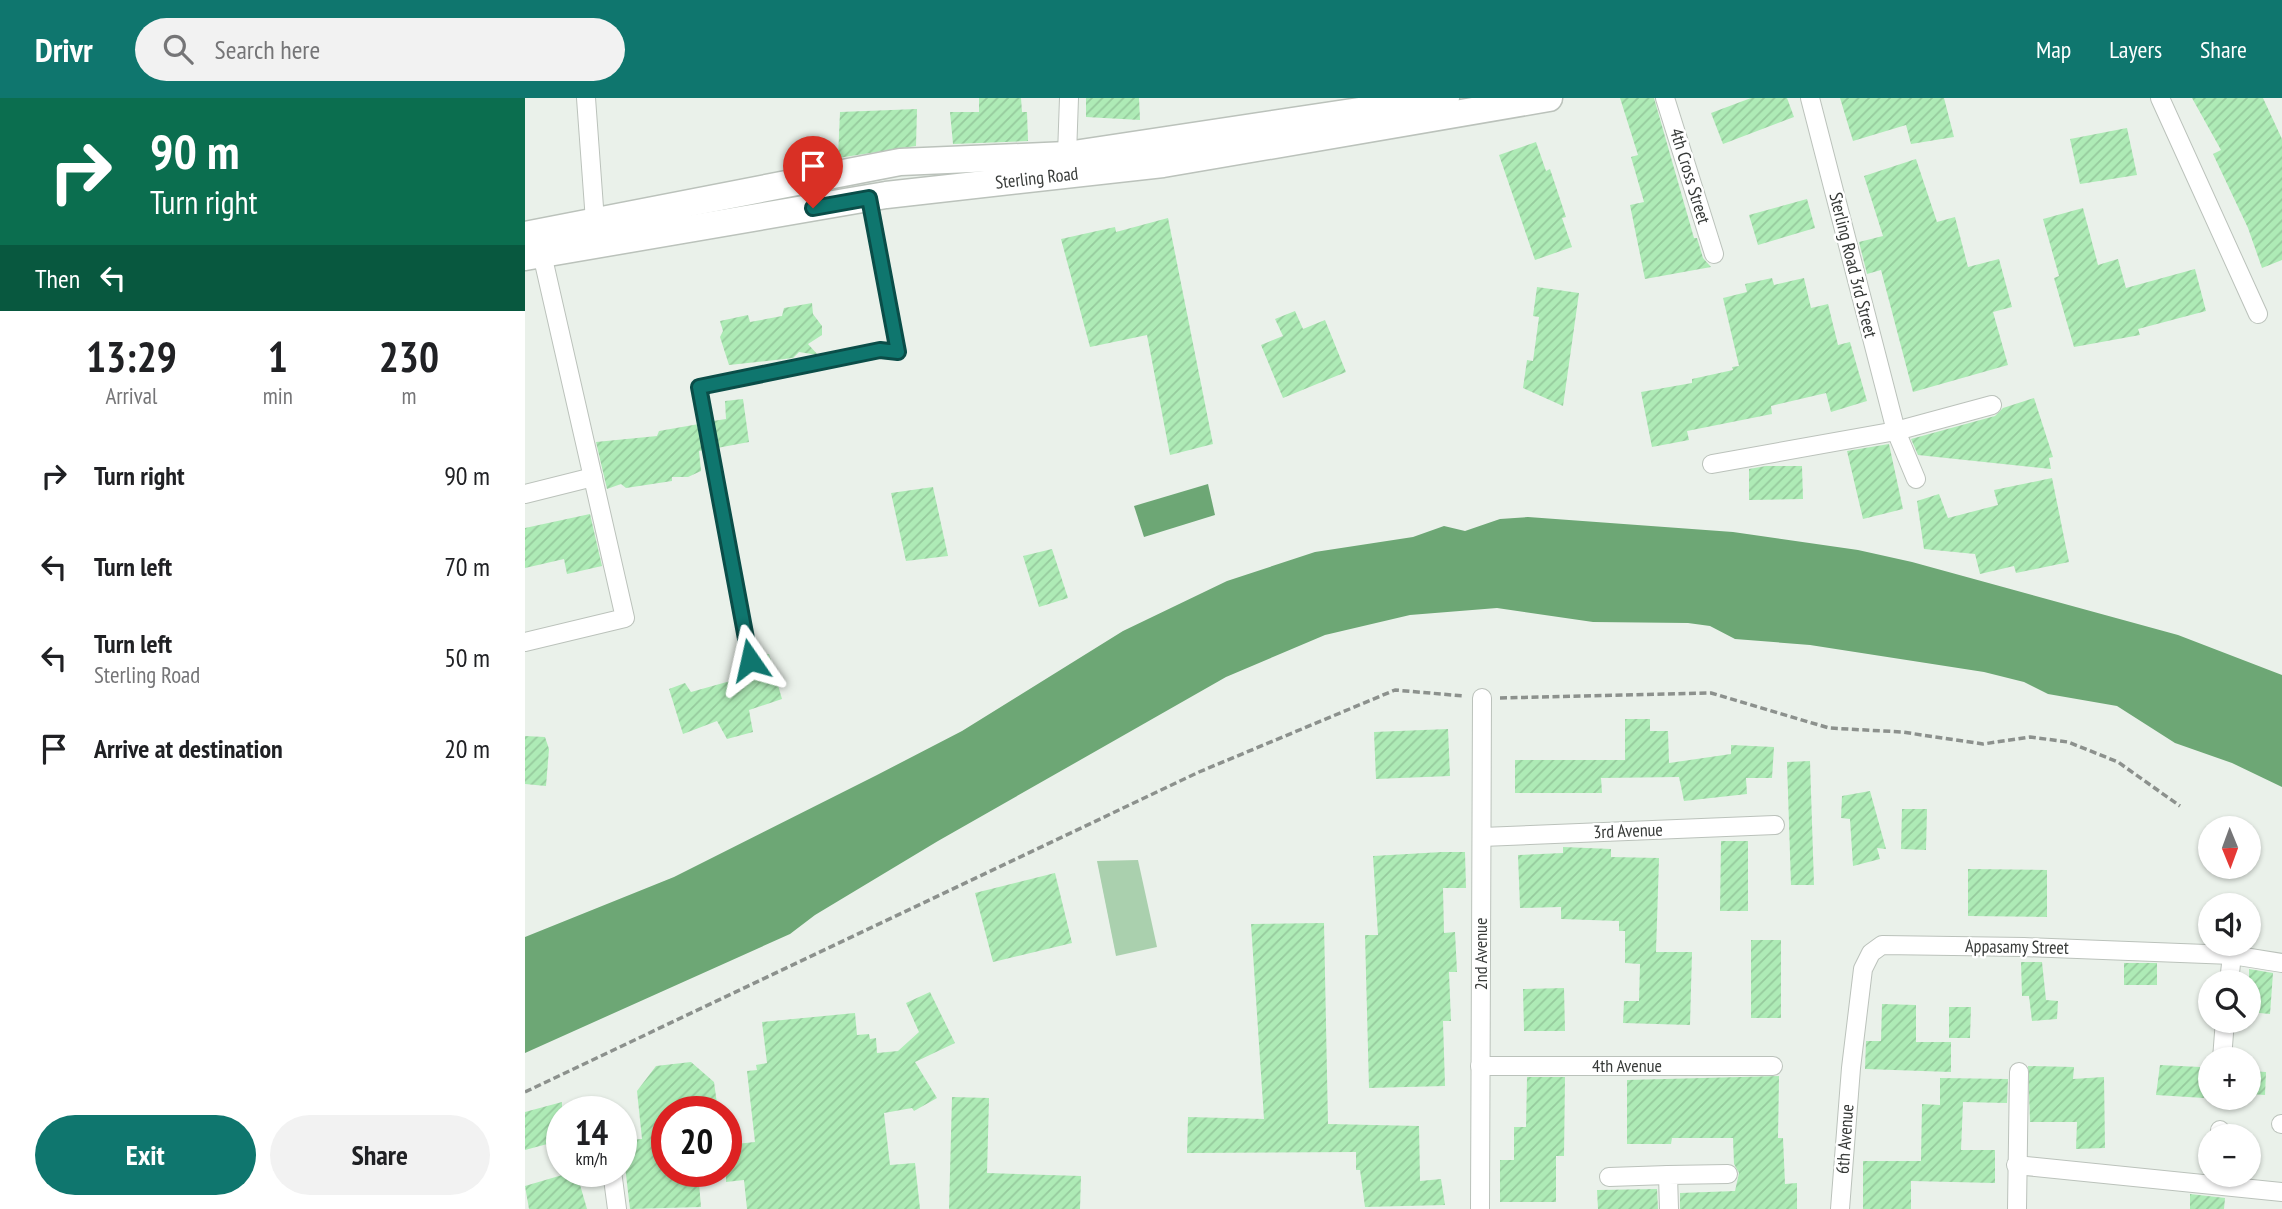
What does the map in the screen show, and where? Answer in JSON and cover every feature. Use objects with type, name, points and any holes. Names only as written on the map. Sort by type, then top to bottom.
[{"type":"main road","name":"Sterling Road","points":[[531,249],[596,221],[900,162],[1067,155],[1446,98]]},
{"type":"main road","name":"Sterling Road","points":[[531,249],[869,198],[1163,164],[1549,98]]},
{"type":"street","points":[[586,98],[596,221]]},
{"type":"street","points":[[1067,155],[1069,98]]},
{"type":"street","name":"4th Cross Street","points":[[1665,98],[1714,254]]},
{"type":"street","name":"Sterling Road 3rd Street","points":[[1810,98],[1896,431],[1916,479]]},
{"type":"street","points":[[2160,98],[2258,314]]},
{"type":"street","points":[[525,642],[625,618],[593,477],[531,249]]},
{"type":"street","points":[[1712,464],[1896,431],[1992,405]]},
{"type":"street","points":[[525,494],[593,477]]},
{"type":"street","name":"2nd Avenue","points":[[1480,1209],[1482,698]]},
{"type":"street","name":"3rd Avenue","points":[[1482,837],[1775,825]]},
{"type":"street","name":"Appasamy Street","points":[[1851,1069],[1863,969],[1871,953],[1882,945],[2198,954]]},
{"type":"street","name":"Appasamy Street","points":[[2238,956],[2282,964]]},
{"type":"street","name":"4th Avenue","points":[[1481,1066],[1773,1066]]},
{"type":"street","name":"6th Avenue","points":[[1840,1209],[1851,1069]]},
{"type":"street","points":[[2017,1209],[2019,1072]]},
{"type":"street","points":[[2016,1165],[2198,1179]]},
{"type":"street","points":[[1609,1177],[1728,1174]]},
{"type":"street","points":[[1668,1175],[1669,1209]]},
{"type":"street","points":[[615,1187],[617,1209]]},
{"type":"street","points":[[2254,1187],[2282,1192]]},
{"type":"lane","points":[[750,660],[699,387],[880,350],[898,352],[869,198]]},
{"type":"path","points":[[525,1092],[1199,772],[1395,690],[1482,698],[1711,693],[1829,728],[1902,732],[1983,744],[2030,737],[2068,742],[2118,762],[2180,806]]},
{"type":"shaded area","points":[[1208,484],[1215,515],[1144,537],[1134,506]]},
{"type":"shaded area","points":[[1528,517],[1733,532],[1858,550],[1912,562],[2178,635],[2282,675],[2282,787],[2232,763],[2175,743],[2117,706],[2048,694],[2024,682],[1984,672],[1810,645],[1735,639],[1710,626],[1688,623],[1593,622],[1497,608],[1410,615],[1325,635],[1226,677],[938,841],[815,915],[790,934],[525,1053],[525,937],[674,877],[877,775],[962,731],[1123,631],[1227,581],[1315,552],[1413,537],[1444,526],[1465,531],[1500,519]]},
{"type":"shaded area","points":[[1138,860],[1157,947],[1116,956],[1097,861]]},
{"type":"building","points":[[979,98],[1021,98],[1022,112],[1027,112],[1028,141],[953,144],[950,112],[979,112]]},
{"type":"building","points":[[1086,98],[1139,98],[1140,120],[1086,117]]},
{"type":"building","points":[[1620,98],[1654,98],[1694,238],[1697,238],[1703,258],[1711,267],[1645,279],[1630,205],[1644,202],[1631,157],[1638,155]]},
{"type":"building","points":[[1751,98],[1787,98],[1794,117],[1723,144],[1711,113]]},
{"type":"building","points":[[1840,98],[1944,98],[1954,137],[1911,144],[1906,125],[1853,141]]},
{"type":"building","points":[[2192,98],[2263,98],[2282,139],[2282,260],[2262,268],[2248,228],[2213,154],[2221,150]]},
{"type":"building","points":[[917,109],[916,146],[838,158],[840,112]]},
{"type":"building","points":[[2127,128],[2137,175],[2080,184],[2070,139]]},
{"type":"building","points":[[1536,142],[1546,171],[1550,169],[1566,217],[1562,218],[1572,247],[1535,260],[1499,155]]},
{"type":"building","points":[[1916,159],[1937,222],[1955,217],[1968,267],[1999,259],[2012,307],[1993,312],[2008,365],[1913,392],[1881,270],[1867,274],[1859,242],[1883,236],[1864,176]]},
{"type":"building","points":[[1807,199],[1815,228],[1758,245],[1749,215]]},
{"type":"building","points":[[2083,208],[2098,265],[2118,259],[2126,288],[2195,269],[2206,311],[2138,329],[2140,335],[2074,347],[2054,278],[2059,276],[2043,219]]},
{"type":"building","points":[[1168,218],[1213,444],[1170,455],[1147,335],[1090,347],[1061,239],[1115,227],[1116,232]]},
{"type":"building","points":[[1772,278],[1774,285],[1804,278],[1811,308],[1828,304],[1838,345],[1850,342],[1867,401],[1831,412],[1826,393],[1771,406],[1772,414],[1687,431],[1689,440],[1652,447],[1641,392],[1692,383],[1692,379],[1733,370],[1732,367],[1739,366],[1723,298],[1747,292],[1745,284]]},
{"type":"building","points":[[1537,287],[1579,293],[1563,406],[1523,388],[1527,360],[1533,361],[1539,317],[1533,316]]},
{"type":"building","points":[[812,303],[813,314],[822,326],[822,335],[808,344],[818,355],[799,352],[793,358],[729,365],[720,337],[723,331],[720,321],[748,315],[750,322],[782,316],[784,308]]},
{"type":"building","points":[[1295,311],[1303,329],[1325,320],[1346,372],[1283,398],[1261,345],[1283,336],[1275,319]]},
{"type":"building","points":[[2034,398],[2053,457],[2049,458],[2051,469],[1918,455],[1911,439],[1995,416],[2003,408]]},
{"type":"building","points":[[743,399],[749,442],[717,448],[713,421],[726,419],[725,401]]},
{"type":"building","points":[[699,424],[704,450],[699,451],[701,471],[688,477],[672,477],[672,481],[626,488],[621,484],[607,489],[596,442],[657,436],[659,431]]},
{"type":"building","points":[[1889,444],[1903,509],[1863,519],[1847,451]]},
{"type":"building","points":[[1802,466],[1803,499],[1749,500],[1749,469]]},
{"type":"building","points":[[2052,478],[2069,562],[2016,573],[2014,566],[1980,574],[1975,554],[1924,549],[1917,501],[1939,494],[1948,518],[1998,505],[1994,490]]},
{"type":"building","points":[[933,487],[948,556],[906,561],[891,493]]},
{"type":"building","points":[[590,514],[602,566],[567,574],[564,559],[525,568],[525,528]]},
{"type":"building","points":[[1052,549],[1068,598],[1039,607],[1023,556]]},
{"type":"building","points":[[769,654],[782,699],[749,710],[753,732],[727,739],[717,721],[683,734],[669,689],[685,683],[691,692],[734,680],[755,670],[756,656]]},
{"type":"building","points":[[1625,719],[1650,719],[1650,731],[1668,731],[1669,763],[1731,754],[1731,745],[1774,747],[1772,778],[1746,778],[1747,794],[1684,801],[1679,777],[1601,778],[1602,793],[1515,793],[1515,760],[1625,760]]},
{"type":"building","points":[[1448,729],[1450,776],[1376,779],[1374,732]]},
{"type":"building","points":[[525,736],[545,737],[549,749],[546,786],[525,784]]},
{"type":"building","points":[[1810,761],[1814,885],[1791,885],[1787,762]]},
{"type":"building","points":[[1870,791],[1886,849],[1877,848],[1880,859],[1853,866],[1850,819],[1841,818],[1842,796]]},
{"type":"building","points":[[1902,809],[1927,809],[1926,850],[1901,849]]},
{"type":"building","points":[[1721,841],[1748,841],[1748,911],[1720,911]]},
{"type":"building","points":[[1563,847],[1611,849],[1611,857],[1659,858],[1656,952],[1692,952],[1690,1025],[1623,1023],[1624,1001],[1639,1001],[1640,964],[1625,963],[1625,931],[1619,931],[1619,921],[1561,919],[1561,907],[1520,908],[1518,855],[1563,853]]},
{"type":"building","points":[[1465,852],[1466,888],[1443,888],[1444,933],[1455,932],[1457,972],[1449,972],[1451,1021],[1443,1021],[1445,1086],[1369,1088],[1365,935],[1378,935],[1373,856]]},
{"type":"building","points":[[1968,869],[2047,870],[2047,917],[1968,916]]},
{"type":"building","points":[[1055,873],[1072,943],[993,962],[975,893]]},
{"type":"building","points":[[1324,923],[1328,1124],[1419,1126],[1420,1181],[1441,1179],[1445,1205],[1365,1207],[1360,1170],[1356,1170],[1356,1152],[1187,1153],[1188,1117],[1264,1119],[1251,924]]},
{"type":"building","points":[[1751,940],[1781,940],[1781,1018],[1751,1018]]},
{"type":"building","points":[[2021,962],[2042,962],[2046,1000],[2058,1001],[2057,1019],[2032,1021],[2029,996],[2022,996]]},
{"type":"building","points":[[2124,963],[2157,963],[2157,985],[2124,985]]},
{"type":"building","points":[[2261,971],[2273,973],[2270,1014],[2261,1013]]},
{"type":"building","points":[[1564,988],[1565,1031],[1524,1031],[1523,989]]},
{"type":"building","points":[[930,992],[955,1043],[915,1062],[937,1098],[914,1111],[912,1108],[884,1113],[890,1165],[915,1163],[920,1209],[747,1209],[742,1180],[742,1143],[755,1142],[747,1071],[757,1070],[756,1065],[767,1063],[762,1022],[855,1013],[857,1035],[869,1034],[870,1039],[876,1038],[877,1053],[898,1051],[919,1032],[906,1003]]},
{"type":"building","points":[[1882,1004],[1916,1005],[1916,1042],[1951,1042],[1951,1072],[1865,1069],[1866,1041],[1881,1041]]},
{"type":"building","points":[[1949,1007],[1971,1007],[1970,1038],[1949,1038]]},
{"type":"building","points":[[691,1062],[714,1082],[716,1096],[651,1096],[651,1187],[699,1187],[701,1207],[630,1209],[627,1187],[637,1187],[637,1139],[642,1139],[637,1091],[656,1066]]},
{"type":"building","points":[[2160,1065],[2198,1067],[2198,1098],[2156,1095]]},
{"type":"building","points":[[2028,1066],[2074,1067],[2073,1079],[2104,1077],[2105,1148],[2076,1149],[2077,1122],[2030,1122]]},
{"type":"building","points":[[2261,1072],[2266,1072],[2265,1095],[2261,1095]]},
{"type":"building","points":[[1779,1076],[1778,1138],[1783,1138],[1785,1184],[1797,1183],[1797,1209],[1680,1209],[1680,1193],[1735,1191],[1739,1173],[1734,1164],[1733,1138],[1672,1138],[1671,1144],[1627,1144],[1627,1080]]},
{"type":"building","points":[[1527,1077],[1565,1077],[1564,1156],[1556,1156],[1556,1202],[1500,1202],[1500,1160],[1514,1160],[1514,1127],[1526,1127]]},
{"type":"building","points":[[1940,1078],[2008,1079],[2007,1103],[1963,1102],[1961,1150],[1995,1150],[1995,1183],[1911,1181],[1911,1209],[1863,1209],[1863,1161],[1921,1161],[1922,1104],[1940,1105]]},
{"type":"building","points":[[952,1097],[989,1098],[987,1173],[1081,1176],[1080,1209],[949,1209]]},
{"type":"building","points":[[546,1106],[546,1144],[525,1150],[525,1112]]},
{"type":"building","points":[[546,1180],[546,1187],[581,1187],[587,1209],[529,1209],[525,1186]]},
{"type":"building","points":[[1657,1189],[1658,1209],[1598,1209],[1597,1190]]},
{"type":"building","points":[[2190,1194],[2225,1198],[2224,1209],[2190,1209]]},
{"type":"route","points":[[750,660],[699,387],[880,350],[898,352],[869,198],[813,208]]}]
